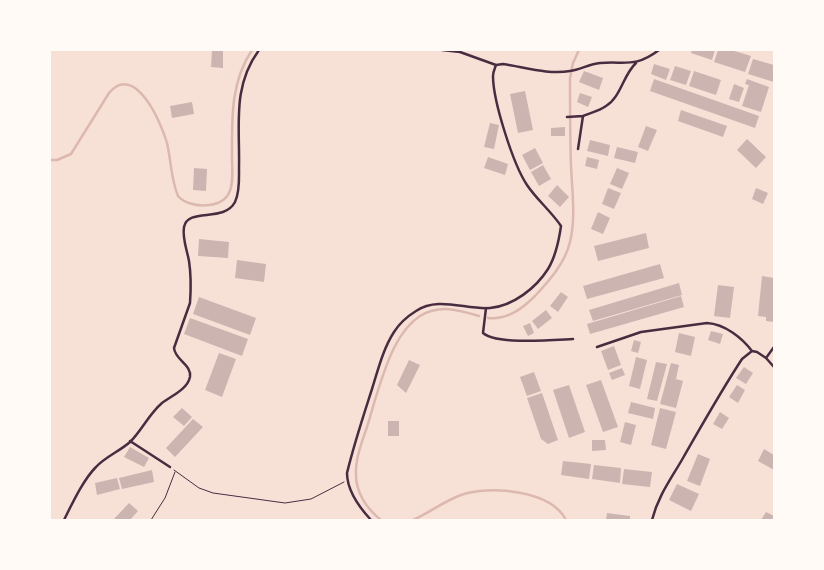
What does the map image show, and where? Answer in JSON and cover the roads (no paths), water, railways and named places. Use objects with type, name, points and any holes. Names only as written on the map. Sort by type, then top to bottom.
[{"type":"lane","points":[[64,520],[95,468],[130,441],[151,414],[180,391],[190,378],[190,372],[186,366],[174,354],[174,348],[190,303],[189,261],[184,228],[189,218],[224,212],[231,208],[235,202],[239,177],[238,113],[240,94],[245,74],[259,50]]},
{"type":"lane","points":[[442,50],[460,52],[496,65],[504,64],[560,72],[571,71],[594,64],[638,62]]},
{"type":"lane","points":[[568,117],[583,116],[605,107],[619,91],[631,68],[659,50]]},
{"type":"lane","points":[[371,520],[361,509],[347,481],[346,472],[386,347],[395,331],[417,310],[432,305],[446,304],[486,308],[502,306],[516,300],[535,284],[548,269],[555,255],[561,226],[538,200],[517,166],[498,104],[493,74],[496,65]]},
{"type":"lane","points":[[578,150],[583,116]]},
{"type":"lane","points":[[486,308],[483,333],[487,337],[514,340],[573,339]]},
{"type":"lane","points":[[597,347],[641,332],[707,323],[718,325],[736,336],[752,351],[766,358],[774,367]]},
{"type":"lane","points":[[766,358],[774,347]]},
{"type":"lane","points":[[652,520],[656,503],[735,369],[742,359],[752,351]]},
{"type":"lane","points":[[130,441],[170,467]]},
{"type":"waterway","points":[[50,160],[57,160],[71,154],[109,93],[119,85],[128,85],[146,98],[159,122],[167,143],[172,177],[178,196],[197,205],[220,202],[229,193],[232,185],[234,102],[240,75],[252,50]]},
{"type":"waterway","points":[[488,318],[502,317],[514,313],[530,301],[556,271],[568,250],[572,233],[573,214],[570,78],[573,63],[579,50]]},
{"type":"waterway","points":[[381,520],[371,511],[360,494],[356,469],[359,451],[379,387],[394,348],[409,326],[427,312],[449,309],[479,316]]},
{"type":"waterway","points":[[413,520],[461,495],[487,490],[518,492],[534,496],[558,510],[566,520]]}]
